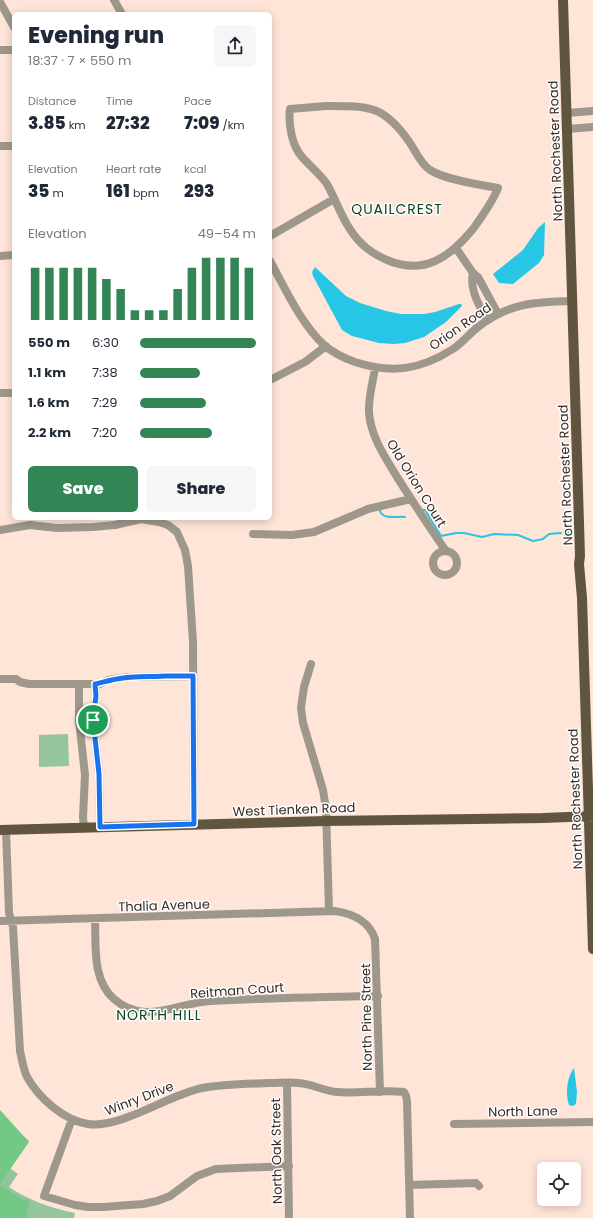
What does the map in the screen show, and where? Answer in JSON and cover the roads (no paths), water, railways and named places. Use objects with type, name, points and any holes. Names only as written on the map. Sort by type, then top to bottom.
[{"type":"main road","name":"North Rochester Road","points":[[563,0],[568,129],[580,556],[579,564],[582,598],[591,816],[593,949]]},
{"type":"main road","name":"West Tienken Road","points":[[3,830],[326,820],[543,818],[591,816]]},
{"type":"street","points":[[114,0],[120,12]]},
{"type":"street","points":[[0,2],[12,23]]},
{"type":"street","points":[[0,50],[12,50]]},
{"type":"street","points":[[350,106],[374,110],[386,116],[391,121],[409,142],[421,160],[432,171],[452,178],[498,188],[485,213],[456,248],[443,258],[428,264],[407,265],[391,262],[370,251],[362,244],[348,224],[334,199],[322,178],[297,151],[290,121],[290,109],[350,106]]},
{"type":"street","points":[[567,113],[593,112]]},
{"type":"street","points":[[568,129],[593,127]]},
{"type":"street","points":[[0,146],[12,146]]},
{"type":"street","points":[[272,235],[334,199]]},
{"type":"street","points":[[456,248],[473,273],[478,277],[498,314]]},
{"type":"street","points":[[0,256],[12,255]]},
{"type":"street","name":"Orion Road","points":[[272,265],[299,312],[312,331],[326,346],[337,355],[368,366],[385,370],[401,369],[431,361],[453,348],[487,321],[509,309],[526,303],[542,301],[572,301]]},
{"type":"street","points":[[473,273],[471,280],[474,292],[487,321]]},
{"type":"street","points":[[272,379],[305,362],[326,346]]},
{"type":"street","name":"Old Orion Court","points":[[375,368],[369,404],[370,422],[380,449],[438,541],[446,551]]},
{"type":"street","points":[[0,393],[12,393]]},
{"type":"street","points":[[253,534],[292,535],[314,532],[368,509],[411,499]]},
{"type":"street","points":[[0,530],[32,522],[57,528],[88,528],[115,525],[137,520]]},
{"type":"street","points":[[147,520],[168,525],[177,532],[186,550],[193,642],[194,824]]},
{"type":"street","name":"Old Orion Court","points":[[438,541],[438,554]]},
{"type":"street","points":[[446,551],[453,554],[458,561],[456,569],[451,574],[441,574],[435,569],[433,561],[438,554],[446,551]]},
{"type":"street","points":[[311,664],[304,687],[301,708],[303,723],[322,790],[326,820],[330,911]]},
{"type":"street","points":[[0,679],[16,678],[20,682],[29,684],[100,684],[108,680],[128,677],[193,676]]},
{"type":"street","points":[[79,684],[79,720],[85,775],[83,817],[84,828]]},
{"type":"street","points":[[95,684],[96,696],[93,720],[99,774],[100,827]]},
{"type":"street","name":"Winry Drive","points":[[3,830],[9,913],[13,927],[20,1050],[23,1066],[28,1077],[36,1090],[52,1106],[72,1119],[87,1124],[102,1124],[122,1119],[178,1095],[203,1088],[299,1082],[334,1092],[380,1092]]},
{"type":"street","name":"Thalia Avenue","points":[[0,922],[10,920],[95,919],[330,911]]},
{"type":"street","name":"North Pine Street","points":[[330,911],[344,912],[358,918],[367,924],[372,931],[375,940],[377,954],[380,1092]]},
{"type":"street","name":"Reitman Court","points":[[95,919],[96,960],[99,975],[104,988],[114,999],[134,1011],[158,1011],[208,1001],[378,996]]},
{"type":"street","name":"North Oak Street","points":[[287,1083],[290,1218]]},
{"type":"street","points":[[380,1092],[404,1092],[406,1096],[410,1218]]},
{"type":"street","points":[[72,1119],[44,1196],[75,1205],[103,1207],[143,1204],[170,1196],[197,1176],[216,1169],[289,1166]]},
{"type":"street","name":"North Lane","points":[[454,1124],[593,1122]]},
{"type":"street","points":[[409,1185],[476,1183],[480,1186]]},
{"type":"water","points":[[545,222],[544,255],[539,263],[513,284],[499,283],[493,274],[523,250],[538,228]]},
{"type":"water","points":[[315,267],[346,296],[360,303],[386,311],[401,314],[424,314],[459,304],[462,306],[446,322],[424,337],[405,343],[379,343],[352,336],[342,330],[313,276],[312,272]]},
{"type":"water","points":[[574,1068],[577,1092],[576,1104],[573,1106],[569,1105],[567,1091],[568,1081]]},
{"type":"waterway","points":[[423,510],[425,510],[441,536],[456,533],[464,533],[482,537],[494,534],[518,535],[533,541],[543,539],[549,534],[561,533]]},
{"type":"waterway","points":[[380,511],[387,517],[405,517]]},
{"type":"district","name":"QUAILCREST","points":[[397,209]]},
{"type":"district","name":"NORTH HILL","points":[[159,1015]]}]
